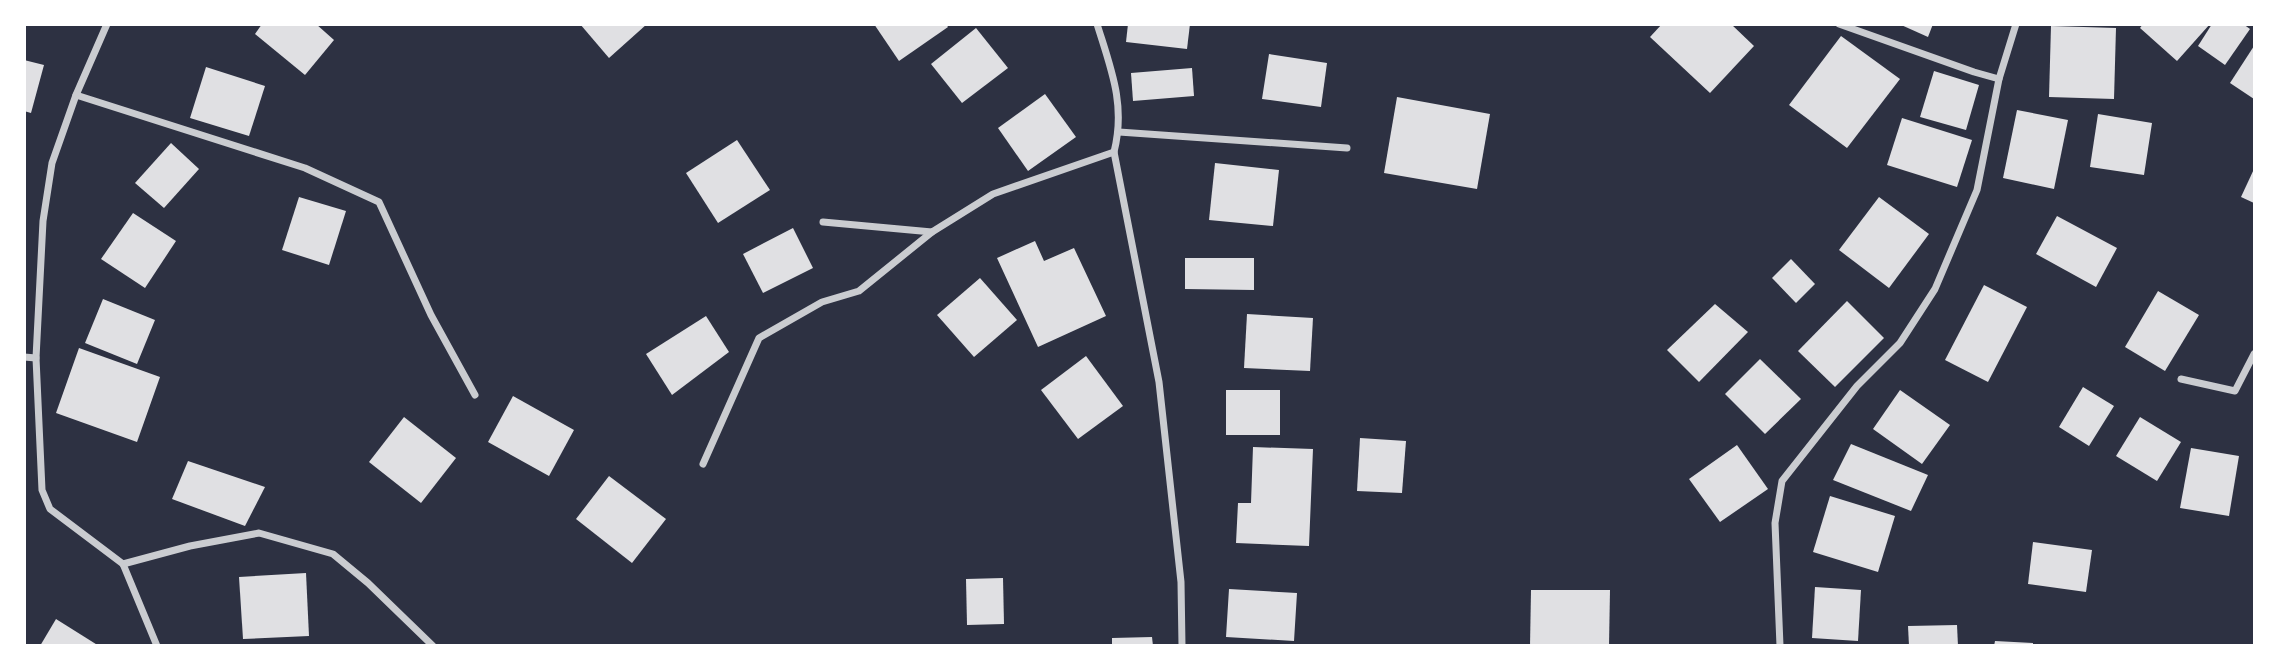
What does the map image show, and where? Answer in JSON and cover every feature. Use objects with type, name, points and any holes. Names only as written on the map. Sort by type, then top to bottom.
[{"type":"street","points":[[1097,24],[1117,89],[1119,132],[1114,152],[1159,382],[1181,582],[1182,646]]},
{"type":"street","points":[[1839,24],[1999,79]]},
{"type":"street","points":[[1780,646],[1775,523],[1782,481],[1857,386],[1900,343],[1935,289],[1977,190],[1999,79],[2016,24]]},
{"type":"street","points":[[106,25],[76,95],[52,163],[43,221],[36,358],[42,490],[50,509],[123,564],[157,646]]},
{"type":"street","points":[[76,95],[305,168],[379,202],[431,315],[475,396]]},
{"type":"street","points":[[1119,132],[1347,148]]},
{"type":"street","points":[[703,464],[759,338],[822,302],[859,290],[932,232],[993,194],[1114,152]]},
{"type":"street","points":[[824,222],[932,232]]},
{"type":"street","points":[[2181,379],[2235,391],[2255,354]]},
{"type":"street","points":[[24,357],[36,358]]},
{"type":"street","points":[[123,564],[190,546],[259,533],[333,554],[433,646]]},
{"type":"building","points":[[262,24],[316,24],[334,40],[305,75],[255,34]]},
{"type":"building","points":[[580,24],[647,24],[609,58]]},
{"type":"building","points":[[874,24],[946,24],[948,27],[899,61]]},
{"type":"building","points":[[1128,24],[1190,24],[1187,49],[1126,42]]},
{"type":"building","points":[[1662,24],[1731,24],[1754,46],[1710,93],[1650,37]]},
{"type":"building","points":[[1899,24],[1933,24],[1928,37]]},
{"type":"building","points":[[2143,24],[2210,24],[2177,61],[2140,28]]},
{"type":"building","points":[[2212,24],[2243,24],[2250,29],[2225,65],[2198,46]]},
{"type":"building","points":[[2051,26],[2116,28],[2114,99],[2049,97]]},
{"type":"building","points":[[976,28],[1008,68],[962,103],[931,64]]},
{"type":"building","points":[[1841,36],[1900,79],[1847,148],[1789,105]]},
{"type":"building","points":[[2254,46],[2254,99],[2230,83]]},
{"type":"building","points":[[1269,54],[1327,63],[1321,107],[1262,99]]},
{"type":"building","points":[[24,60],[44,65],[31,113],[24,111]]},
{"type":"building","points":[[206,67],[265,86],[249,136],[190,118]]},
{"type":"building","points":[[1192,68],[1194,96],[1133,101],[1131,73]]},
{"type":"building","points":[[1934,71],[1979,85],[1966,130],[1920,117]]},
{"type":"building","points":[[1045,94],[1076,137],[1028,171],[998,128]]},
{"type":"building","points":[[1397,97],[1490,114],[1477,189],[1384,173]]},
{"type":"building","points":[[2017,110],[2068,120],[2054,189],[2003,178]]},
{"type":"building","points":[[2098,114],[2152,123],[2144,175],[2090,167]]},
{"type":"building","points":[[1902,118],[1972,140],[1957,187],[1887,165]]},
{"type":"building","points":[[737,140],[770,190],[718,223],[686,173]]},
{"type":"building","points":[[171,143],[199,169],[164,208],[135,183]]},
{"type":"building","points":[[1215,163],[1279,170],[1273,226],[1209,220]]},
{"type":"building","points":[[2254,169],[2254,203],[2241,197]]},
{"type":"building","points":[[299,197],[346,211],[329,265],[282,250]]},
{"type":"building","points":[[1879,197],[1929,234],[1889,288],[1839,250]]},
{"type":"building","points":[[133,213],[176,241],[145,288],[101,259]]},
{"type":"building","points":[[2057,216],[2117,248],[2096,287],[2036,254]]},
{"type":"building","points":[[793,228],[813,268],[763,293],[743,254]]},
{"type":"building","points":[[1035,241],[1044,261],[1074,248],[1106,316],[1038,347],[997,258]]},
{"type":"building","points":[[1185,258],[1254,258],[1254,290],[1185,289]]},
{"type":"building","points":[[1791,259],[1815,284],[1796,303],[1772,278]]},
{"type":"building","points":[[980,278],[1017,320],[974,357],[937,315]]},
{"type":"building","points":[[1984,285],[2027,307],[1988,382],[1945,360]]},
{"type":"building","points":[[2158,291],[2199,315],[2165,371],[2125,347]]},
{"type":"building","points":[[103,299],[155,320],[137,364],[85,343]]},
{"type":"building","points":[[1847,301],[1884,338],[1835,387],[1798,351]]},
{"type":"building","points":[[1715,304],[1748,332],[1699,382],[1667,350]]},
{"type":"building","points":[[1247,314],[1313,318],[1310,371],[1244,368]]},
{"type":"building","points":[[706,316],[729,352],[672,395],[646,354]]},
{"type":"building","points":[[79,348],[160,377],[137,442],[56,413]]},
{"type":"building","points":[[1086,356],[1123,406],[1078,439],[1041,390]]},
{"type":"building","points":[[1760,359],[1801,399],[1765,434],[1725,394]]},
{"type":"building","points":[[2083,387],[2114,406],[2089,446],[2059,427]]},
{"type":"building","points":[[1226,390],[1280,390],[1280,435],[1226,435]]},
{"type":"building","points":[[1900,390],[1950,425],[1922,464],[1873,429]]},
{"type":"building","points":[[513,396],[574,430],[549,476],[488,442]]},
{"type":"building","points":[[404,417],[456,458],[421,503],[369,462]]},
{"type":"building","points":[[2140,417],[2181,442],[2157,481],[2116,456]]},
{"type":"building","points":[[1360,438],[1406,441],[1402,493],[1357,491]]},
{"type":"building","points":[[1851,444],[1928,475],[1911,511],[1833,480]]},
{"type":"building","points":[[1737,445],[1768,489],[1720,522],[1689,479]]},
{"type":"building","points":[[1253,447],[1313,449],[1309,546],[1236,543],[1238,503],[1251,503]]},
{"type":"building","points":[[2191,448],[2239,456],[2229,516],[2180,508]]},
{"type":"building","points":[[188,461],[265,487],[245,526],[172,499]]},
{"type":"building","points":[[609,476],[666,519],[632,563],[576,519]]},
{"type":"building","points":[[1830,496],[1895,516],[1878,572],[1813,552]]},
{"type":"building","points":[[2033,542],[2092,550],[2086,592],[2028,584]]},
{"type":"building","points":[[306,573],[309,636],[243,639],[239,577]]},
{"type":"building","points":[[1003,578],[1004,624],[967,625],[966,579]]},
{"type":"building","points":[[1815,587],[1861,590],[1858,641],[1812,638]]},
{"type":"building","points":[[1229,589],[1297,593],[1294,641],[1226,637]]},
{"type":"building","points":[[1531,590],[1610,590],[1609,646],[1530,646]]},
{"type":"building","points":[[56,619],[99,646],[40,646]]},
{"type":"building","points":[[1957,625],[1958,646],[1909,646],[1908,626]]},
{"type":"building","points":[[1152,637],[1153,646],[1112,646],[1112,638]]},
{"type":"building","points":[[1995,641],[2033,643],[2033,646],[1994,646]]}]
